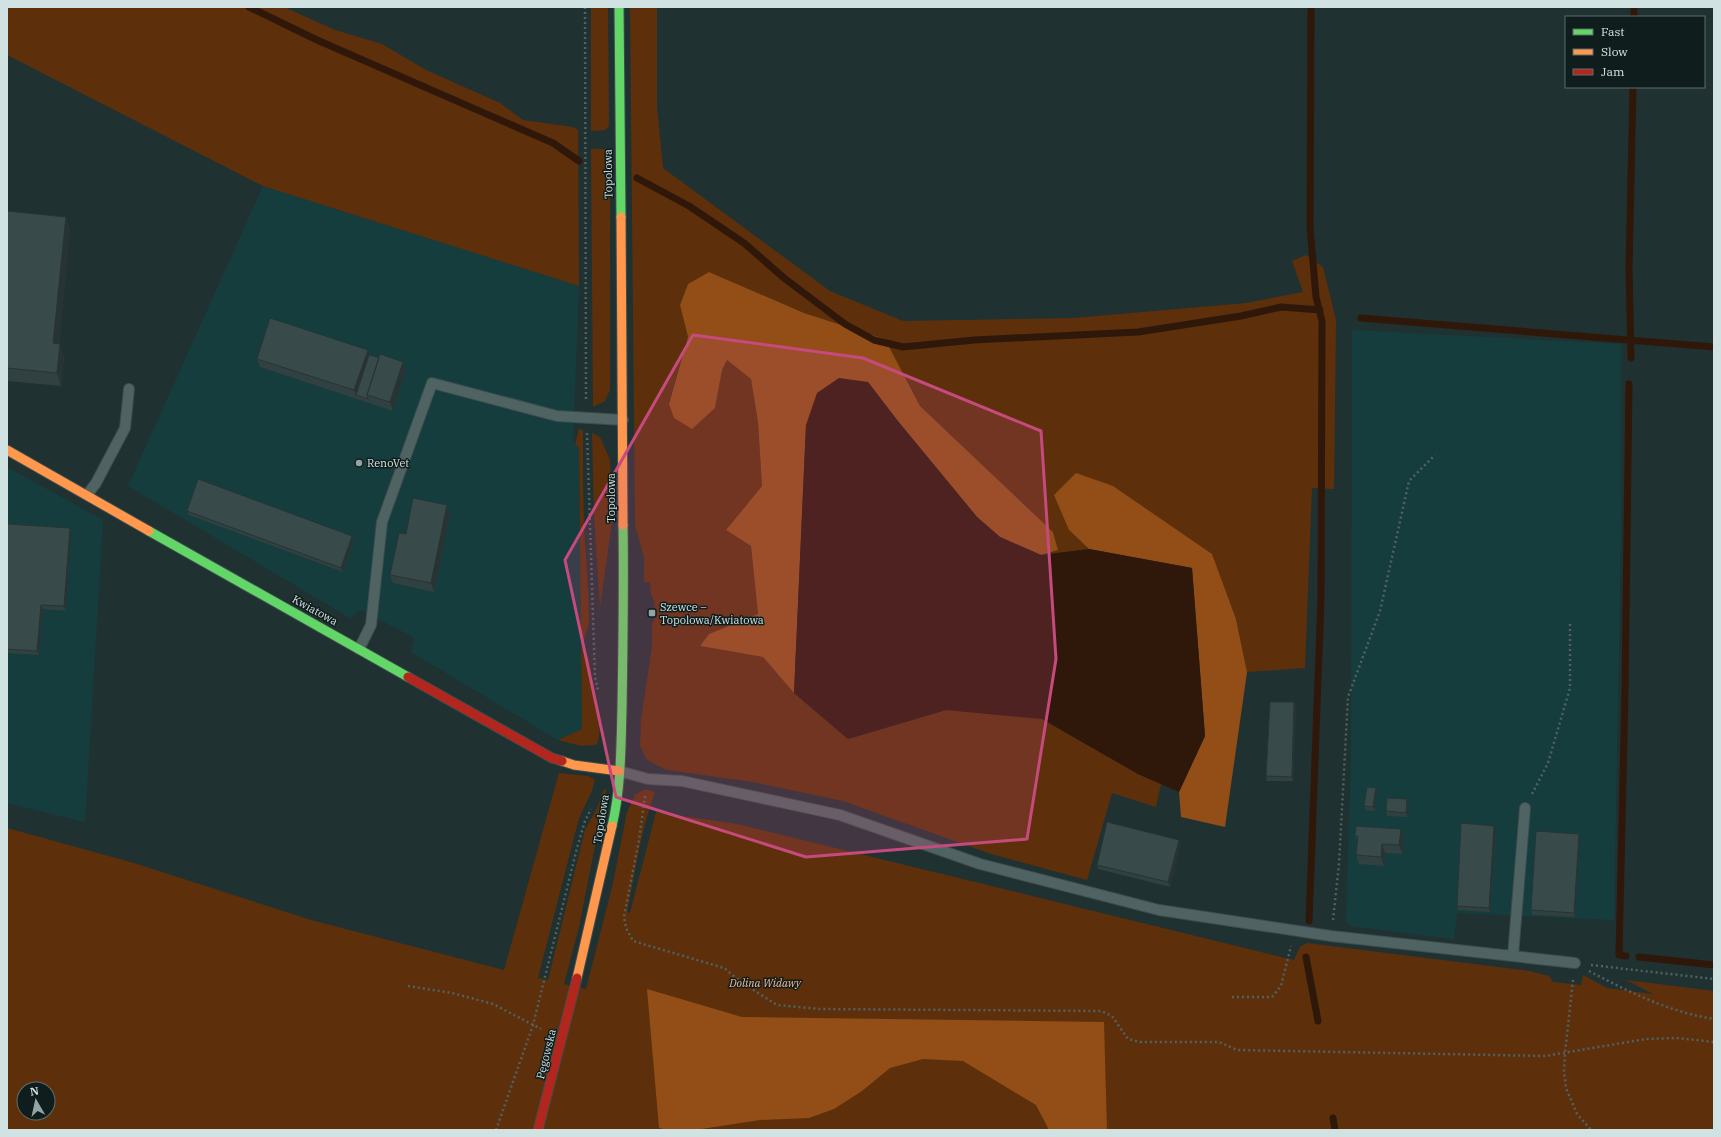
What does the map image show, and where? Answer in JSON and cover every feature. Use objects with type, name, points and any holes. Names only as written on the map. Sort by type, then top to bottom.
[{"type":"main road","name":"Topolowa","points":[[576,984],[612,837],[616,811],[619,771],[624,619],[620,7]]},
{"type":"main road","name":"Kwiatowa","points":[[7,450],[552,758],[574,765],[619,771]]},
{"type":"main road","name":"Pęgowska","points":[[538,1130],[576,984]]},
{"type":"lane","points":[[359,649],[371,625],[382,522],[432,383],[557,416],[586,419],[623,420]]},
{"type":"lane","points":[[87,495],[96,483],[125,428],[129,389]]},
{"type":"lane","points":[[619,771],[648,779],[682,782],[840,815],[980,864],[1159,910],[1331,936],[1575,963]]},
{"type":"lane","points":[[1513,956],[1525,808]]},
{"type":"path","points":[[585,7],[586,419],[596,678],[598,691]]},
{"type":"path","points":[[1331,936],[1339,864],[1348,697],[1380,610],[1410,481],[1435,455]]},
{"type":"path","points":[[1525,808],[1548,763],[1570,688],[1570,622]]},
{"type":"path","points":[[648,779],[639,840],[624,917],[626,928],[633,941],[724,968],[741,982],[778,1006],[820,1009],[1101,1011],[1112,1016],[1128,1039],[1140,1042],[1219,1042],[1237,1050],[1545,1056],[1646,1039],[1677,1038],[1714,1042]]},
{"type":"path","points":[[496,1130],[533,1025],[577,848],[585,821],[594,804]]},
{"type":"path","points":[[1232,997],[1272,997],[1281,986],[1294,930]]},
{"type":"path","points":[[1575,963],[1714,979]]},
{"type":"path","points":[[1575,963],[1634,995],[1690,1015],[1714,1020]]},
{"type":"path","points":[[1575,963],[1564,1071],[1566,1088],[1577,1114],[1591,1130]]},
{"type":"path","points":[[408,986],[452,993],[493,1004],[551,1034],[562,1037]]},
{"type":"highlighted area","points":[[693,335],[863,358],[1041,431],[1056,659],[1027,839],[806,857],[616,797],[565,560]]},
{"type":"shaded area","name":"RenoVet","points":[[263,186],[579,286],[573,442],[579,448],[582,729],[558,740],[411,652],[415,638],[361,610],[350,618],[128,486]]},
{"type":"shaded area","points":[[709,272],[804,313],[885,339],[920,406],[1053,532],[1058,550],[1041,555],[1000,537],[977,517],[897,420],[868,382],[806,425],[794,693],[763,657],[700,646],[709,634],[758,614],[751,546],[726,530],[762,486],[758,422],[751,379],[727,360],[722,370],[715,408],[692,429],[674,418],[669,404],[688,337],[680,305],[688,284]]},
{"type":"shaded area","points":[[1352,330],[1621,344],[1621,538],[1614,920],[1457,913],[1454,939],[1350,926],[1346,921],[1351,759]]},
{"type":"shaded area","points":[[839,378],[868,382],[897,420],[977,517],[1000,537],[1041,555],[1089,549],[1192,568],[1205,736],[1179,792],[1138,774],[1042,719],[946,710],[848,739],[794,693],[806,425],[817,393]]},
{"type":"shaded area","points":[[7,467],[103,520],[85,822],[7,803]]},
{"type":"shaded area","points":[[1076,473],[1113,486],[1212,554],[1236,619],[1247,672],[1225,827],[1181,817],[1179,792],[1205,736],[1192,568],[1089,549],[1069,530],[1054,495]]},
{"type":"shaded area","points":[[647,989],[742,1017],[1104,1022],[1107,1130],[1049,1130],[1036,1105],[963,1061],[923,1059],[890,1068],[862,1091],[834,1109],[809,1118],[760,1120],[695,1130],[669,1130],[659,1128]]},
{"type":"green space","points":[[7,7],[284,7],[335,30],[382,44],[426,70],[500,103],[523,120],[573,127],[578,130],[579,286],[263,186],[7,55]]},
{"type":"green space","points":[[591,7],[608,7],[609,126],[605,130],[591,131]]},
{"type":"green space","points":[[630,7],[657,7],[657,107],[663,168],[830,291],[903,321],[1074,318],[1246,303],[1303,292],[1292,261],[1306,255],[1323,267],[1336,320],[1334,489],[1312,488],[1305,668],[1247,672],[1236,619],[1212,555],[1113,486],[1069,530],[1089,549],[1041,555],[1058,550],[1053,532],[920,406],[885,339],[804,313],[709,272],[688,284],[680,305],[688,337],[669,403],[715,408],[722,370],[727,360],[751,379],[758,422],[762,486],[726,530],[751,546],[758,615],[709,634],[700,646],[763,657],[794,693],[848,739],[946,710],[1042,719],[1138,774],[1161,784],[1156,807],[1112,793],[1087,880],[991,854],[843,801],[753,782],[667,770],[649,761],[645,757],[640,745],[641,720],[652,646],[652,624],[655,618],[654,600],[651,595],[650,582],[644,582],[644,558],[635,525]]},
{"type":"green space","points":[[591,149],[604,149],[610,151],[610,390],[605,401],[593,407]]},
{"type":"green space","points":[[579,429],[583,430],[584,521],[589,604],[589,622],[584,646],[589,659],[599,718],[599,739],[596,745],[581,746],[558,740],[582,729],[579,448],[575,444]]},
{"type":"green space","points":[[592,433],[600,437],[610,460],[612,522],[600,608],[594,516]]},
{"type":"green space","name":"Dolina Widawy","points":[[559,773],[588,776],[595,780],[592,791],[579,818],[538,978],[548,980],[585,830],[598,806],[604,789],[606,790],[579,927],[564,984],[586,989],[613,883],[627,812],[635,795],[645,789],[655,792],[639,851],[627,912],[630,913],[656,812],[737,824],[1294,960],[1300,947],[1307,943],[1529,971],[1549,976],[1553,982],[1581,985],[1583,975],[1607,988],[1653,994],[1626,980],[1714,991],[1714,1130],[7,1130],[7,828],[134,863],[311,920],[504,970]]},
{"type":"building","points":[[7,211],[66,217],[53,343],[60,344],[57,373],[7,368]]},
{"type":"building","points":[[270,318],[368,350],[354,390],[257,359]]},
{"type":"building","points":[[380,354],[403,362],[390,402],[367,395]]},
{"type":"building","points":[[369,355],[379,358],[367,395],[368,399],[356,395]]},
{"type":"building","points":[[198,479],[352,536],[341,568],[187,511]]},
{"type":"building","points":[[413,498],[447,505],[431,583],[390,575],[399,533],[406,534]]},
{"type":"building","points":[[7,524],[70,528],[64,606],[41,605],[37,651],[7,649]]},
{"type":"building","points":[[1270,702],[1294,702],[1292,777],[1266,776]]},
{"type":"building","points":[[1367,787],[1376,788],[1373,807],[1364,806]]},
{"type":"building","points":[[1387,798],[1407,799],[1406,813],[1386,811]]},
{"type":"building","points":[[1107,822],[1179,840],[1168,882],[1097,865]]},
{"type":"building","points":[[1461,823],[1494,826],[1489,908],[1457,906]]},
{"type":"building","points":[[1356,826],[1401,829],[1399,845],[1382,844],[1381,857],[1356,855],[1358,836],[1355,836]]},
{"type":"building","points":[[1536,831],[1579,834],[1574,913],[1531,910]]},
{"type":"waterway","points":[[249,7],[317,40],[553,143],[579,161]]},
{"type":"waterway","points":[[1309,921],[1321,598],[1322,321],[1316,297],[1310,227],[1311,7]]},
{"type":"waterway","points":[[1634,7],[1634,16]]},
{"type":"waterway","points":[[1631,358],[1629,268],[1633,88]]},
{"type":"waterway","points":[[637,178],[689,206],[744,243],[784,278],[845,324],[874,340],[903,347],[974,340],[1138,332],[1241,316],[1281,307],[1320,310]]},
{"type":"waterway","points":[[1361,318],[1714,347]]},
{"type":"waterway","points":[[1626,956],[1619,955],[1625,691],[1629,384]]},
{"type":"waterway","points":[[1306,957],[1318,1021]]},
{"type":"waterway","points":[[1639,957],[1714,965]]},
{"type":"waterway","points":[[1333,1118],[1335,1130]]},
{"type":"traffic: fast","points":[[619,7],[621,217]]},
{"type":"traffic: fast","points":[[612,826],[619,783],[621,753],[623,525]]},
{"type":"traffic: fast","points":[[149,531],[408,677]]},
{"type":"traffic: slow","points":[[621,217],[623,525]]},
{"type":"traffic: slow","points":[[7,450],[149,531]]},
{"type":"traffic: slow","points":[[562,761],[574,765],[619,771]]},
{"type":"traffic: slow","points":[[577,978],[612,826]]},
{"type":"traffic: jam","points":[[408,677],[552,758],[562,761]]},
{"type":"traffic: jam","points":[[538,1130],[577,978]]},
{"type":"place","name":"RenoVet","points":[[359,463]]},
{"type":"place","name":"Szewce – Topolowa/Kwiatowa","points":[[652,613]]}]
